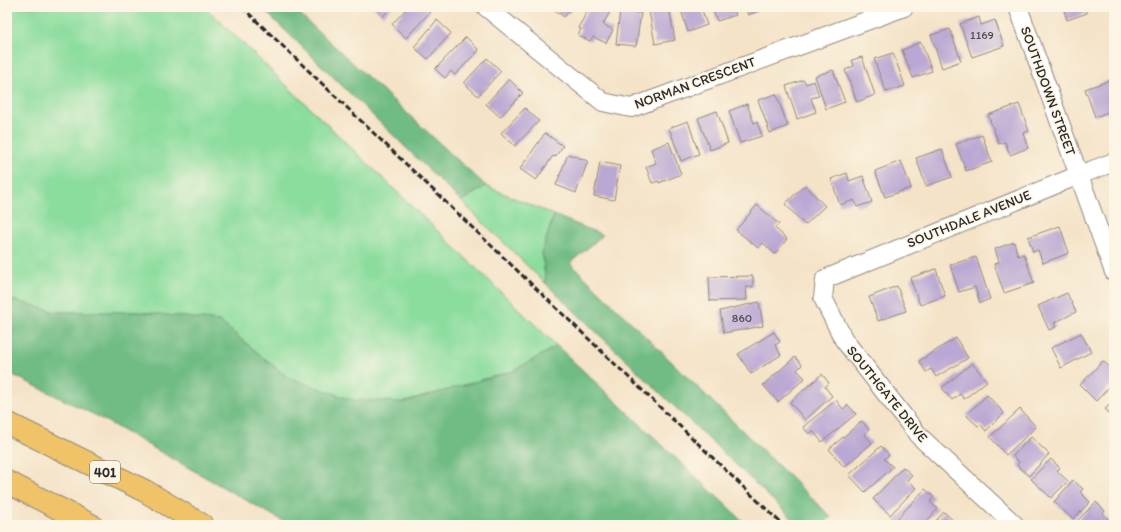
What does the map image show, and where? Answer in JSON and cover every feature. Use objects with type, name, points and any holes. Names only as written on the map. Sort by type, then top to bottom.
[{"type":"highway","name":"401","points":[[7,423],[145,491],[202,525]]},
{"type":"highway","points":[[7,482],[91,525]]},
{"type":"street","name":"NORMAN CRESCENT","points":[[486,7],[603,102],[631,108],[904,7]]},
{"type":"street","name":"SOUTHDOWN STREET","points":[[1018,7],[1114,272]]},
{"type":"street","name":"SOUTHDALE AVENUE","points":[[825,278],[1079,174],[1114,162]]},
{"type":"street","name":"SOUTHGATE DRIVE","points":[[825,278],[823,298],[844,340],[919,436],[1015,525]]},
{"type":"green space","points":[[7,7],[205,7],[557,346],[513,371],[405,402],[351,400],[287,377],[219,321],[141,312],[55,312],[7,298]]},
{"type":"green space","points":[[261,7],[292,7],[486,186],[461,201]]},
{"type":"green space","points":[[486,186],[554,215],[542,252],[546,284],[461,201]]},
{"type":"green space","points":[[554,215],[603,235],[570,263],[831,517],[821,525],[799,525],[546,284],[542,252]]},
{"type":"green space","points":[[7,298],[55,312],[141,312],[219,321],[287,377],[352,400],[405,402],[513,371],[557,346],[747,525],[290,525],[97,416],[7,372]]},
{"type":"building","points":[[373,7],[392,7],[383,16]]},
{"type":"building","points":[[408,7],[424,7],[430,12],[406,38],[392,24]]},
{"type":"building","points":[[551,7],[573,7],[564,17]]},
{"type":"building","points":[[590,7],[613,7],[603,24],[613,30],[606,43],[593,37],[590,41],[578,35],[581,29],[578,28]]},
{"type":"building","points":[[669,7],[675,40],[655,44],[649,11]]},
{"type":"building","points":[[680,7],[701,7],[707,25],[688,32]]},
{"type":"building","points":[[712,7],[733,7],[736,15],[717,21]]},
{"type":"building","points":[[745,7],[766,7],[767,8],[748,15]]},
{"type":"building","points":[[1063,7],[1085,7],[1087,13],[1067,20]]},
{"type":"building","points":[[620,11],[641,13],[636,46],[616,44]]},
{"type":"building","points":[[979,17],[981,25],[995,20],[1004,46],[972,57],[960,24]]},
{"type":"building","points":[[437,20],[451,33],[428,59],[414,47]]},
{"type":"building","points":[[950,29],[961,61],[942,68],[931,35]]},
{"type":"building","points":[[466,37],[479,50],[455,75],[451,71],[445,78],[435,69]]},
{"type":"building","points":[[921,42],[932,71],[913,78],[902,50]]},
{"type":"building","points":[[893,53],[905,86],[886,92],[874,59]]},
{"type":"building","points":[[862,57],[875,95],[857,102],[845,70],[854,66],[852,60]]},
{"type":"building","points":[[487,58],[501,71],[478,96],[464,83]]},
{"type":"building","points":[[833,70],[845,102],[826,109],[815,76]]},
{"type":"building","points":[[509,79],[523,93],[500,117],[486,104]]},
{"type":"building","points":[[1113,79],[1114,117],[1111,118],[1108,112],[1095,117],[1085,89]]},
{"type":"building","points":[[804,80],[806,84],[814,81],[819,96],[811,98],[816,112],[797,119],[786,86]]},
{"type":"building","points":[[776,94],[788,126],[770,133],[758,100]]},
{"type":"building","points":[[747,104],[754,123],[757,122],[762,136],[740,143],[729,111]]},
{"type":"building","points":[[1019,104],[1029,131],[1023,133],[1028,148],[1010,155],[1005,142],[999,144],[988,115]]},
{"type":"building","points":[[525,108],[539,121],[515,146],[501,133]]},
{"type":"building","points":[[717,111],[728,143],[710,150],[698,118]]},
{"type":"building","points":[[688,121],[699,154],[681,161],[669,128]]},
{"type":"building","points":[[545,133],[563,146],[555,157],[553,156],[536,180],[520,169]]},
{"type":"building","points":[[982,135],[992,162],[966,171],[956,144]]},
{"type":"building","points":[[669,142],[681,174],[659,183],[659,181],[652,183],[646,167],[656,163],[651,149]]},
{"type":"building","points":[[942,149],[952,177],[926,186],[916,158]]},
{"type":"building","points":[[568,154],[588,161],[576,193],[556,185]]},
{"type":"building","points":[[901,161],[911,188],[885,197],[875,171]]},
{"type":"building","points":[[600,162],[620,166],[614,200],[594,196]]},
{"type":"building","points":[[847,173],[849,181],[863,176],[872,202],[857,207],[854,200],[840,205],[831,179]]},
{"type":"building","points":[[805,185],[825,206],[805,225],[785,204]]},
{"type":"building","points":[[757,205],[779,224],[775,228],[787,239],[775,254],[763,243],[758,248],[736,230]]},
{"type":"building","points":[[1060,226],[1069,253],[1043,263],[1038,250],[1033,252],[1028,237]]},
{"type":"building","points":[[1014,242],[1018,256],[1024,254],[1034,283],[1004,293],[994,264],[999,262],[995,249]]},
{"type":"building","points":[[976,257],[990,299],[980,303],[975,287],[959,292],[950,265]]},
{"type":"building","points":[[936,269],[945,296],[920,305],[910,278]]},
{"type":"building","points":[[753,276],[753,287],[746,287],[747,300],[710,301],[709,277]]},
{"type":"building","points":[[897,286],[906,311],[878,321],[869,297]]},
{"type":"building","points":[[1067,293],[1076,312],[1054,323],[1056,327],[1049,330],[1038,306]]},
{"type":"building","points":[[759,302],[763,326],[724,333],[720,311]]},
{"type":"building","points":[[774,332],[780,342],[775,345],[781,355],[751,374],[738,354]]},
{"type":"building","points":[[1081,333],[1091,352],[1061,368],[1051,348]]},
{"type":"building","points":[[956,338],[968,358],[936,377],[931,369],[926,372],[919,361]]},
{"type":"building","points":[[795,357],[802,365],[797,370],[805,378],[778,402],[763,385]]},
{"type":"building","points":[[1103,361],[1114,371],[1114,382],[1096,401],[1080,385]]},
{"type":"building","points":[[972,363],[987,381],[964,399],[960,394],[952,400],[942,388]]},
{"type":"building","points":[[822,374],[829,383],[825,387],[832,396],[805,420],[790,402]]},
{"type":"building","points":[[987,395],[1004,413],[986,431],[980,424],[978,426],[966,415]]},
{"type":"building","points":[[836,400],[843,409],[848,405],[856,414],[822,442],[813,431],[809,434],[803,427]]},
{"type":"building","points":[[1114,400],[1114,418],[1105,409]]},
{"type":"building","points":[[1020,409],[1036,427],[1006,455],[990,437]]},
{"type":"building","points":[[862,421],[869,430],[864,434],[872,443],[844,467],[829,449]]},
{"type":"building","points":[[1031,437],[1049,454],[1029,476],[1017,465],[1019,462],[1013,456]]},
{"type":"building","points":[[881,446],[889,455],[884,459],[893,467],[865,492],[849,475]]},
{"type":"building","points":[[1051,459],[1060,468],[1057,471],[1068,481],[1051,498],[1031,479]]},
{"type":"building","points":[[903,467],[912,475],[907,480],[916,488],[890,515],[873,499]]},
{"type":"building","points":[[1073,480],[1083,489],[1080,492],[1090,502],[1073,519],[1054,502]]},
{"type":"building","points":[[925,489],[934,497],[930,502],[938,509],[923,525],[900,525],[895,521]]},
{"type":"building","points":[[1096,502],[1105,511],[1103,514],[1112,524],[1079,525],[1076,522]]},
{"type":"building","points":[[944,512],[958,525],[932,525]]},
{"type":"railway","points":[[242,7],[783,525]]}]
